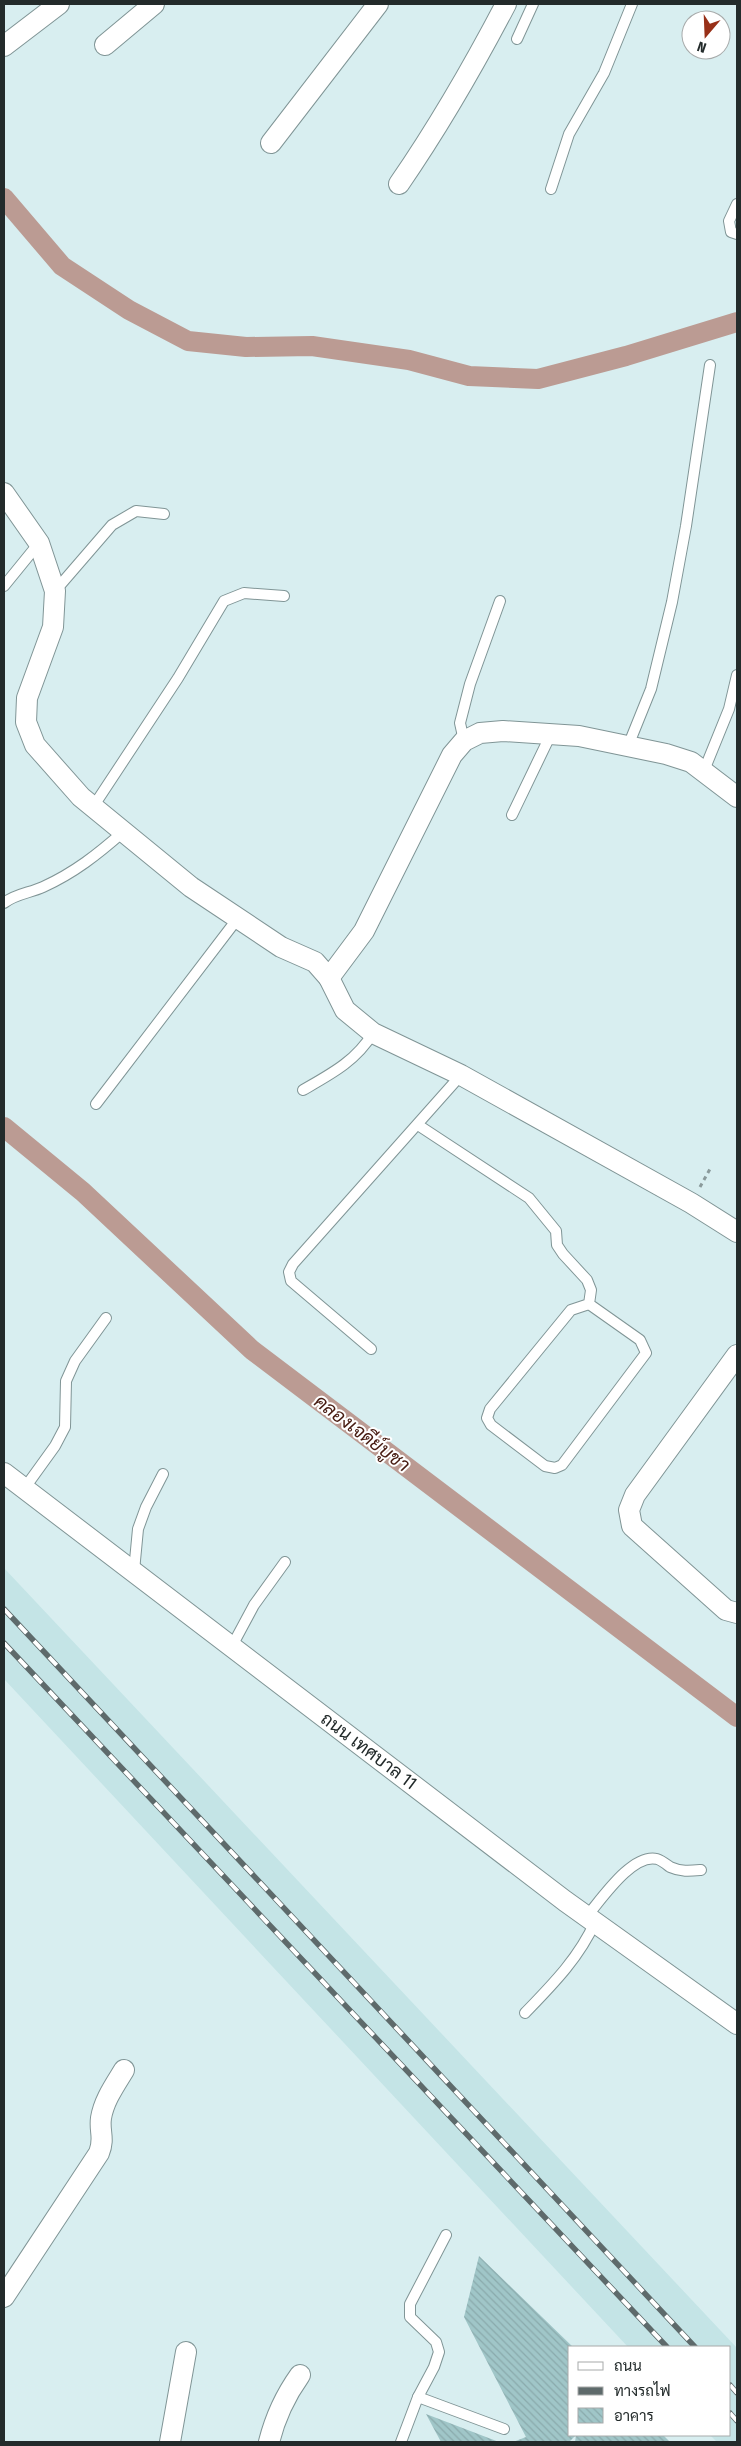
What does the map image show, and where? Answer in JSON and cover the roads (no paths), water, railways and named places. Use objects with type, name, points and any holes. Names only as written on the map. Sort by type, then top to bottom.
[{"type":"street","points":[[4,46],[59,4]]},
{"type":"street","points":[[105,45],[154,4]]},
{"type":"street","points":[[271,144],[378,4]]},
{"type":"street","points":[[399,184],[432,137],[468,77],[506,4]]},
{"type":"street","points":[[4,493],[39,543],[55,591],[53,627],[27,698],[26,722],[35,745],[81,797],[191,887],[281,947],[315,962],[329,978],[345,1010],[373,1033],[461,1075],[691,1203],[737,1232]]},
{"type":"street","points":[[329,978],[364,931],[452,756],[464,741],[480,733],[503,730],[579,736],[666,754],[691,762],[737,797]]},
{"type":"street","points":[[737,1355],[635,1495],[629,1510],[632,1526],[726,1610],[737,1614]]},
{"type":"street","name":"ถนน เทศบาล 11","points":[[4,1473],[591,1919],[737,2024]]},
{"type":"street","points":[[4,2297],[99,2153],[104,2142],[100,2130],[105,2104],[124,2070]]},
{"type":"street","points":[[170,2442],[186,2352]]},
{"type":"street","points":[[269,2442],[284,2401],[300,2375]]},
{"type":"lane","points":[[517,39],[533,4]]},
{"type":"lane","points":[[551,189],[570,134],[604,73],[632,4]]},
{"type":"lane","points":[[737,204],[729,221],[731,232],[737,234]]},
{"type":"lane","points":[[628,746],[652,689],[672,602],[686,526],[710,364]]},
{"type":"lane","points":[[55,591],[112,525],[136,511],[164,514]]},
{"type":"lane","points":[[4,586],[39,543]]},
{"type":"lane","points":[[93,807],[178,678],[224,601],[244,593],[284,596]]},
{"type":"lane","points":[[464,741],[460,723],[470,684],[500,601]]},
{"type":"lane","points":[[703,773],[729,710],[737,675]]},
{"type":"lane","points":[[512,815],[551,734]]},
{"type":"lane","points":[[4,903],[11,897],[42,888],[82,866],[123,832]]},
{"type":"lane","points":[[96,1104],[238,918]]},
{"type":"lane","points":[[303,1090],[342,1067],[357,1055],[373,1033]]},
{"type":"lane","points":[[371,1350],[291,1281],[289,1272],[293,1264],[461,1075]]},
{"type":"lane","points":[[418,1125],[529,1198],[556,1231],[557,1245],[563,1254],[588,1280],[591,1290],[589,1304]]},
{"type":"lane","points":[[589,1304],[640,1340],[646,1353],[562,1465],[555,1468],[545,1466],[491,1425],[487,1418],[490,1409],[571,1310],[589,1304]]},
{"type":"lane","points":[[24,1489],[55,1446],[65,1427],[66,1381],[75,1362],[106,1318]]},
{"type":"lane","points":[[134,1571],[138,1530],[146,1506],[163,1474]]},
{"type":"lane","points":[[232,1646],[254,1605],[285,1562]]},
{"type":"lane","points":[[525,2013],[563,1973],[586,1943],[591,1919],[630,1867],[646,1859],[657,1859],[672,1868],[686,1872],[701,1870]]},
{"type":"lane","points":[[401,2442],[418,2397],[434,2367],[439,2352],[436,2342],[410,2317],[410,2304],[446,2235]]},
{"type":"lane","points":[[418,2397],[504,2429]]},
{"type":"waterway","points":[[4,198],[62,266],[129,310],[188,341],[246,347],[312,346],[409,360],[469,376],[538,379],[626,356],[737,322]]},
{"type":"waterway","name":"คลองเจดีย์บูชา","points":[[4,1127],[83,1192],[252,1350],[737,1717]]},
{"type":"railway","points":[[4,1609],[694,2346]]},
{"type":"railway","points":[[4,1643],[666,2346]]},
{"type":"railway","points":[[731,2386],[737,2393]]},
{"type":"railway","points":[[731,2414],[737,2421]]}]
